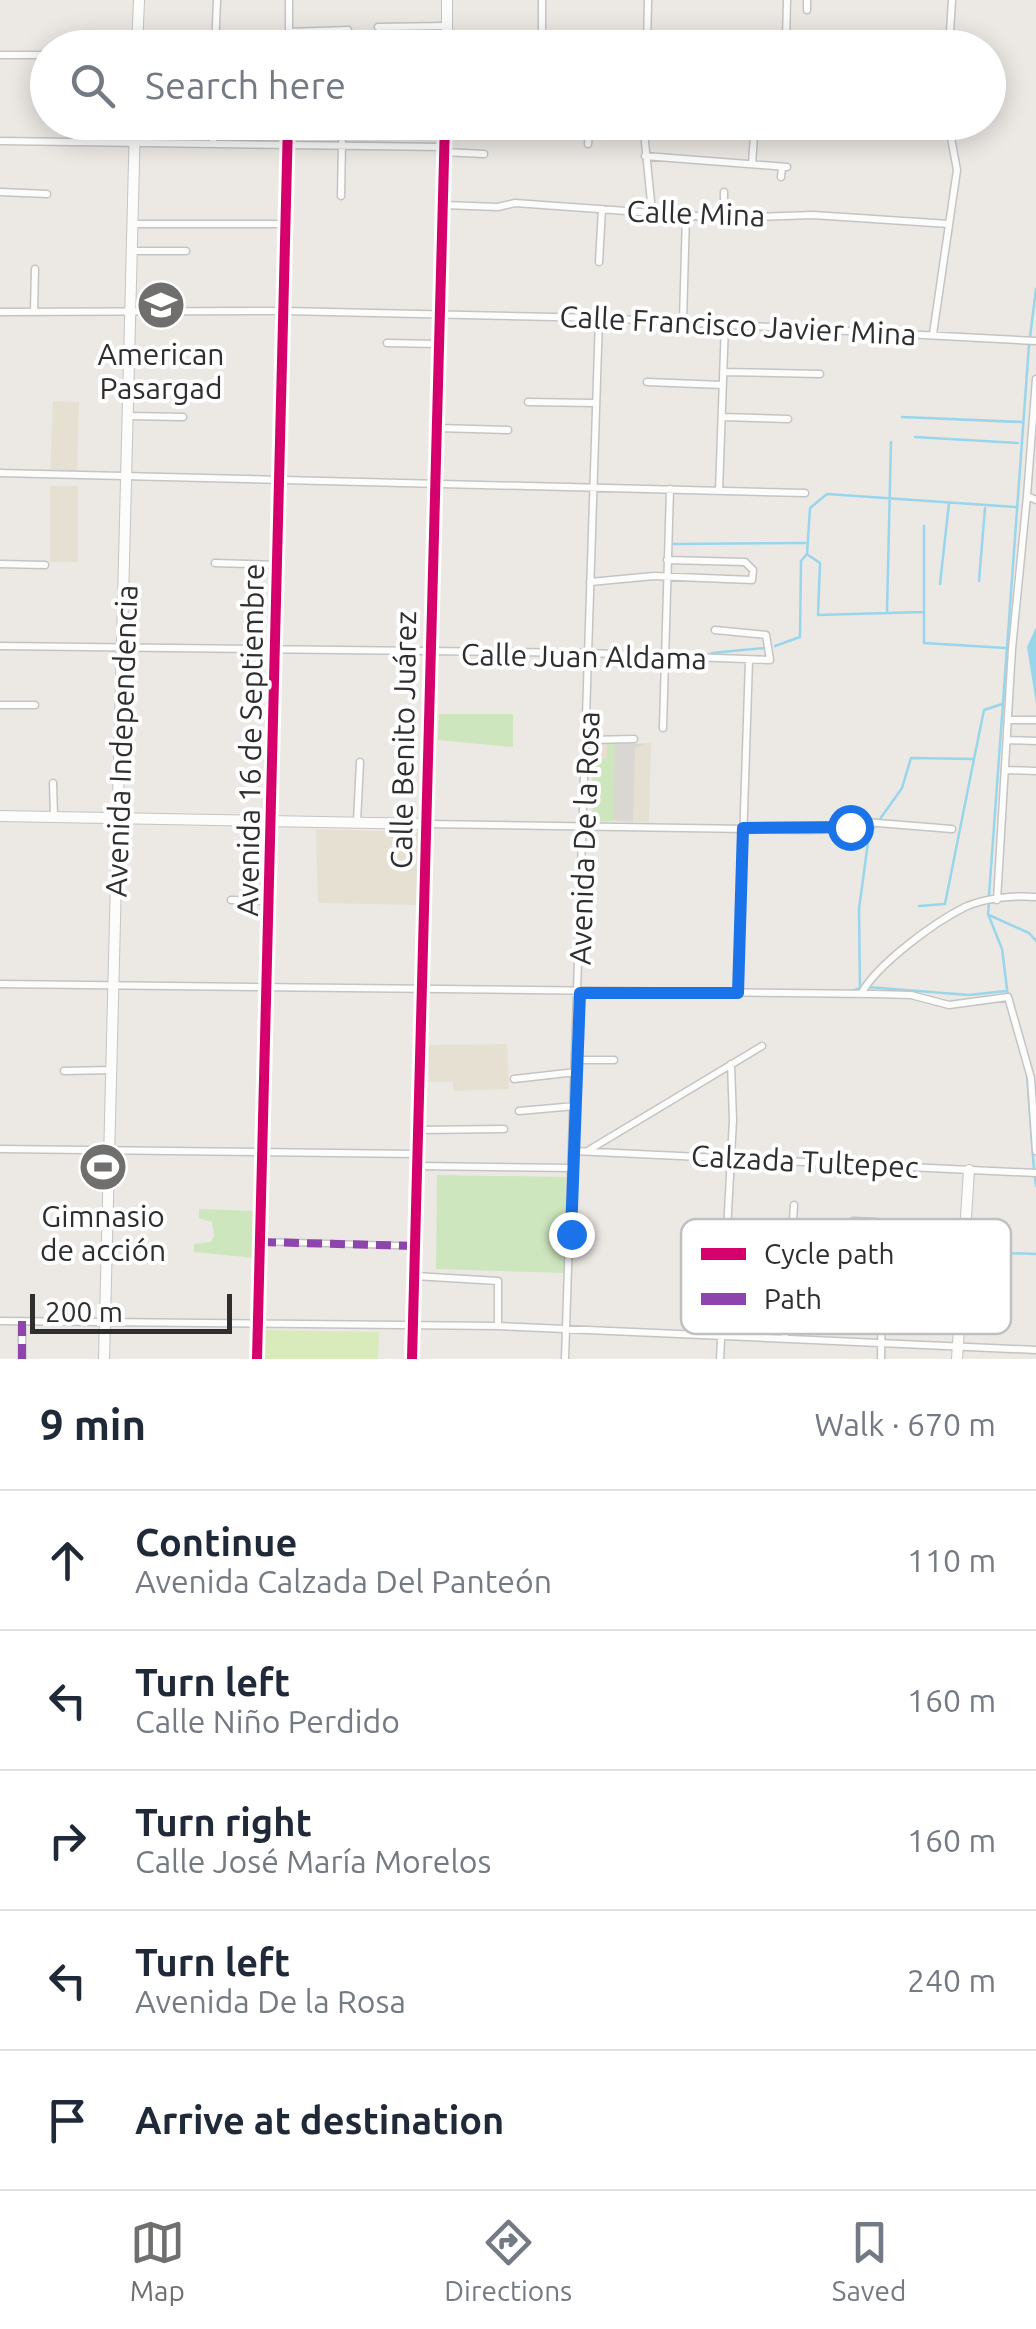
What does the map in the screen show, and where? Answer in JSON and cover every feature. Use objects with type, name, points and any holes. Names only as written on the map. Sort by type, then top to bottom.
[{"type":"main road","points":[[138,30],[139,0]]},
{"type":"main road","points":[[447,30],[448,0]]},
{"type":"main road","name":"Calle Benito Juárez","points":[[412,1359],[444,140]]},
{"type":"main road","name":"Avenida Independencia","points":[[104,1359],[134,142]]},
{"type":"main road","points":[[0,816],[427,824]]},
{"type":"main road","points":[[966,1219],[969,1170]]},
{"type":"street","points":[[216,30],[218,0]]},
{"type":"street","points":[[289,0],[289,30]]},
{"type":"street","points":[[542,0],[542,30]]},
{"type":"street","points":[[648,0],[648,30]]},
{"type":"street","points":[[787,30],[788,0]]},
{"type":"street","points":[[807,0],[807,10]]},
{"type":"street","points":[[950,30],[952,0]]},
{"type":"street","points":[[378,27],[447,26]]},
{"type":"street","points":[[0,55],[30,55]]},
{"type":"street","points":[[588,140],[588,144]]},
{"type":"street","points":[[644,140],[652,212]]},
{"type":"street","points":[[752,164],[754,140]]},
{"type":"street","points":[[932,334],[957,170],[951,140]]},
{"type":"street","points":[[0,142],[342,142],[484,154]]},
{"type":"street","name":"Avenida 16 de Septiembre","points":[[257,1359],[266,1152],[288,142]]},
{"type":"street","points":[[341,196],[342,142]]},
{"type":"street","points":[[645,156],[784,167],[782,177]]},
{"type":"street","points":[[0,192],[47,194]]},
{"type":"street","points":[[724,192],[724,218]]},
{"type":"street","name":"Calle Mina","points":[[442,204],[498,207],[515,203],[724,218],[813,215],[950,224]]},
{"type":"street","points":[[599,262],[602,209]]},
{"type":"street","points":[[684,320],[686,215]]},
{"type":"street","points":[[132,224],[286,224]]},
{"type":"street","points":[[132,251],[186,252]]},
{"type":"street","points":[[34,312],[35,269]]},
{"type":"street","name":"Calle Francisco Javier Mina","points":[[0,312],[284,311],[684,320],[1035,341]]},
{"type":"street","name":"Avenida De la Rosa","points":[[565,1359],[580,993],[599,318]]},
{"type":"street","points":[[719,491],[725,322]]},
{"type":"street","points":[[387,343],[439,344]]},
{"type":"street","points":[[723,372],[820,374]]},
{"type":"street","points":[[994,901],[1036,380]]},
{"type":"street","points":[[647,382],[722,385]]},
{"type":"street","points":[[528,402],[594,403]]},
{"type":"street","points":[[129,416],[183,417]]},
{"type":"street","points":[[722,417],[788,419]]},
{"type":"street","points":[[436,428],[508,430]]},
{"type":"street","points":[[0,473],[805,493]]},
{"type":"street","points":[[663,728],[670,488]]},
{"type":"street","points":[[1028,496],[1036,500]]},
{"type":"street","points":[[590,582],[666,576],[752,580],[753,570],[744,562],[667,560]]},
{"type":"street","points":[[696,560],[696,578]]},
{"type":"street","points":[[214,563],[279,565]]},
{"type":"street","points":[[0,564],[45,565]]},
{"type":"street","points":[[715,630],[766,636],[770,660],[749,660],[738,993]]},
{"type":"street","name":"Calle Juan Aldama","points":[[0,646],[588,653],[749,660]]},
{"type":"street","points":[[0,705],[36,705]]},
{"type":"street","points":[[1008,720],[1036,720]]},
{"type":"street","points":[[588,740],[634,739]]},
{"type":"street","points":[[1007,740],[1036,740]]},
{"type":"street","points":[[357,822],[360,762]]},
{"type":"street","points":[[1005,770],[1036,771]]},
{"type":"street","points":[[53,783],[54,816]]},
{"type":"street","points":[[427,824],[743,828],[850,827],[870,822],[952,829]]},
{"type":"street","points":[[861,994],[894,958],[958,912],[978,903],[1036,897]]},
{"type":"street","points":[[231,900],[272,900]]},
{"type":"street","points":[[0,984],[861,994],[924,998],[948,1006],[1010,998],[1031,1078],[1036,1151]]},
{"type":"street","points":[[588,1151],[762,1046]]},
{"type":"street","points":[[577,1060],[614,1060]]},
{"type":"street","points":[[728,1219],[731,1064]]},
{"type":"street","points":[[64,1071],[112,1070]]},
{"type":"street","points":[[514,1079],[576,1072]]},
{"type":"street","points":[[519,1111],[575,1106]]},
{"type":"street","points":[[418,1130],[504,1129]]},
{"type":"street","points":[[0,1149],[266,1152],[574,1168]]},
{"type":"street","name":"Calzada Tultepec","points":[[574,1151],[1034,1173]]},
{"type":"street","points":[[793,1219],[794,1205]]},
{"type":"street","points":[[277,1242],[416,1246]]},
{"type":"street","points":[[415,1276],[499,1282],[498,1326]]},
{"type":"street","points":[[0,1321],[498,1326],[681,1333]]},
{"type":"street","points":[[22,1321],[22,1359]]},
{"type":"street","points":[[696,1334],[882,1343],[957,1353],[1036,1350]]},
{"type":"street","points":[[881,1359],[882,1334]]},
{"type":"street","points":[[720,1359],[722,1335]]},
{"type":"shaded area","points":[[53,401],[79,402],[77,476],[50,476]]},
{"type":"shaded area","points":[[50,486],[78,486],[78,562],[50,562]]},
{"type":"shaded area","points":[[592,743],[651,743],[649,822],[592,821]]},
{"type":"shaded area","points":[[615,744],[647,744],[635,748],[633,822],[613,820]]},
{"type":"shaded area","points":[[316,829],[420,832],[417,905],[318,903]]},
{"type":"shaded area","points":[[507,1044],[509,1089],[453,1091],[453,1082],[429,1082],[429,1045]]},
{"type":"green space","points":[[439,714],[513,714],[513,747],[438,740]]},
{"type":"green space","points":[[607,744],[615,744],[613,821],[593,821],[593,759],[607,758]]},
{"type":"green space","points":[[437,1175],[566,1177],[565,1273],[436,1269]]},
{"type":"green space","points":[[199,1209],[256,1211],[254,1258],[194,1252],[194,1244],[211,1242],[214,1236],[212,1222],[199,1218]]},
{"type":"green space","points":[[265,1330],[379,1332],[378,1359],[264,1359]]},
{"type":"water","points":[[1036,627],[1036,704],[1027,647]]},
{"type":"waterway","points":[[1030,337],[1036,289]]},
{"type":"waterway","points":[[989,895],[1029,345]]},
{"type":"waterway","points":[[902,417],[1021,422]]},
{"type":"waterway","points":[[915,437],[1018,443]]},
{"type":"waterway","points":[[887,611],[891,442]]},
{"type":"waterway","points":[[775,646],[800,637],[801,561],[807,554],[810,508],[827,494],[1015,507]]},
{"type":"waterway","points":[[940,584],[949,503]]},
{"type":"waterway","points":[[979,581],[985,508]]},
{"type":"waterway","points":[[924,526],[924,643],[1006,648]]},
{"type":"waterway","points":[[673,544],[805,543]]},
{"type":"waterway","points":[[808,555],[820,563],[818,615],[923,612]]},
{"type":"waterway","points":[[712,653],[765,648]]},
{"type":"waterway","points":[[880,819],[902,788],[911,758],[974,759],[984,710],[1002,704]]},
{"type":"waterway","points":[[919,906],[945,904],[974,759]]},
{"type":"waterway","points":[[853,991],[860,988],[859,909],[869,835],[875,826]]},
{"type":"waterway","points":[[989,903],[988,914],[1002,949],[1008,997]]},
{"type":"waterway","points":[[989,915],[1029,933],[1036,941]]},
{"type":"waterway","points":[[867,987],[969,995],[1006,991]]},
{"type":"waterway","points":[[1027,1073],[1034,1170]]},
{"type":"waterway","points":[[1035,1177],[1036,1186]]},
{"type":"waterway","points":[[1011,1253],[1036,1254]]},
{"type":"marked path","points":[[261,1242],[416,1246]]},
{"type":"marked path","points":[[22,1321],[22,1359]]},
{"type":"cycle path","points":[[257,1359],[288,140]]},
{"type":"cycle path","points":[[412,1359],[445,140]]},
{"type":"place","name":"American Pasargad","points":[[161,305]]},
{"type":"place","name":"Gimnasio de acción","points":[[103,1167]]},
{"type":"route","points":[[571,1234],[580,993],[738,993],[743,828],[850,827]]}]
